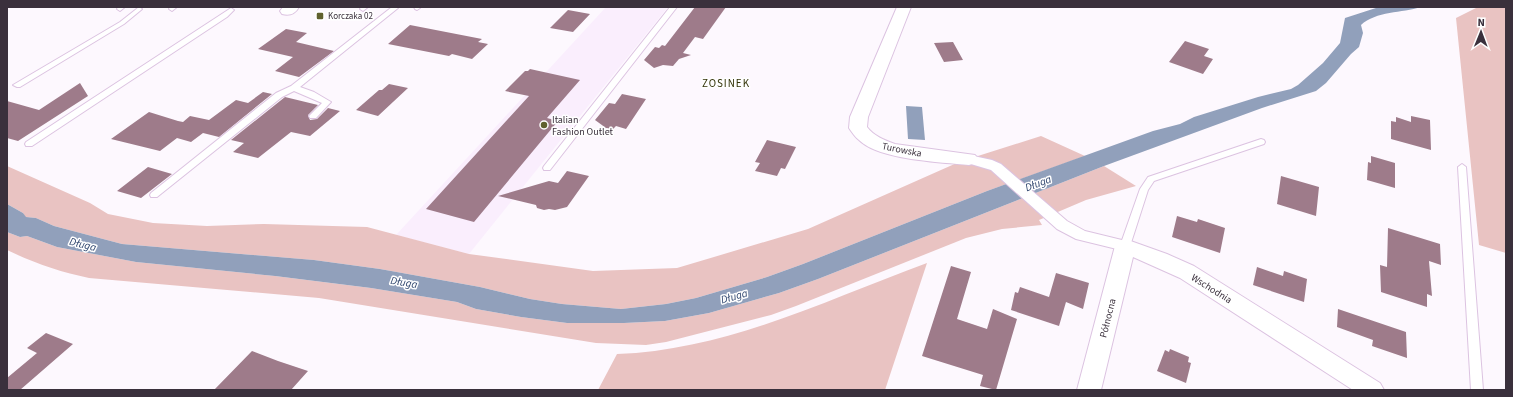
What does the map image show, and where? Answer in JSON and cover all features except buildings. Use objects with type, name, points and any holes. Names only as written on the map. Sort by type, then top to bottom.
[{"type":"street","name":"Turowska","points":[[904,7],[859,117],[858,122],[860,131],[873,142],[892,148],[969,159],[992,165],[1002,171],[1042,208]]},
{"type":"street","name":"Wschodnia","points":[[1042,208],[1062,225],[1081,235],[1125,246],[1160,259],[1187,272],[1372,390]]},
{"type":"street","name":"Północna","points":[[1089,390],[1125,246]]},
{"type":"lane","points":[[547,168],[674,7]]},
{"type":"lane","points":[[154,195],[279,95],[294,88],[395,8]]},
{"type":"lane","points":[[17,85],[122,23],[139,9]]},
{"type":"lane","points":[[30,144],[225,16],[231,10]]},
{"type":"lane","points":[[294,88],[327,102],[313,116]]},
{"type":"lane","points":[[1125,246],[1144,189],[1151,179],[1261,142]]},
{"type":"lane","points":[[1462,167],[1477,390]]},
{"type":"shaded area","points":[[606,7],[668,7],[469,254],[396,235]]},
{"type":"shaded area","points":[[1478,7],[1506,7],[1506,253],[1479,245],[1456,18]]},
{"type":"shaded area","points":[[1041,136],[1085,156],[987,191],[767,277],[696,298],[666,304],[621,309],[562,304],[530,299],[480,287],[380,269],[314,260],[122,244],[54,226],[36,218],[25,217],[23,213],[7,204],[7,166],[90,203],[108,214],[153,223],[207,226],[264,224],[367,227],[469,254],[593,271],[677,268],[808,229],[959,162]]},
{"type":"shaded area","points":[[1104,166],[1136,186],[1086,200],[1039,220],[1042,225],[1002,229],[966,238],[771,315],[666,342],[646,345],[596,343],[319,298],[89,278],[47,267],[7,250],[7,232],[20,237],[27,236],[57,247],[136,262],[275,276],[371,288],[457,302],[476,309],[521,317],[567,323],[665,321],[709,313],[779,293]]},
{"type":"shaded area","points":[[927,263],[885,390],[598,390],[617,354],[658,350],[698,343],[737,333],[814,307]]},
{"type":"water","name":"Długa","points":[[1379,7],[1421,7],[1382,15],[1367,20],[1361,25],[1363,33],[1359,47],[1326,83],[1316,91],[1262,108],[1104,166],[779,293],[709,313],[665,321],[567,323],[521,317],[476,309],[457,302],[371,288],[275,276],[136,262],[57,247],[27,236],[20,237],[7,232],[7,204],[23,213],[26,217],[36,218],[54,226],[122,244],[314,260],[380,269],[480,287],[530,299],[562,304],[621,309],[666,304],[696,298],[767,277],[987,191],[1153,131],[1180,124],[1194,117],[1258,97],[1291,89],[1298,85],[1323,63],[1340,43],[1345,18]]},
{"type":"water","points":[[906,106],[922,107],[925,140],[908,139]]},
{"type":"place","name":"Korczaka 02","points":[[320,16]]},
{"type":"place","name":"Italian Fashion Outlet","points":[[544,125]]},
{"type":"district","name":"ZOSINEK","points":[[726,83]]}]
